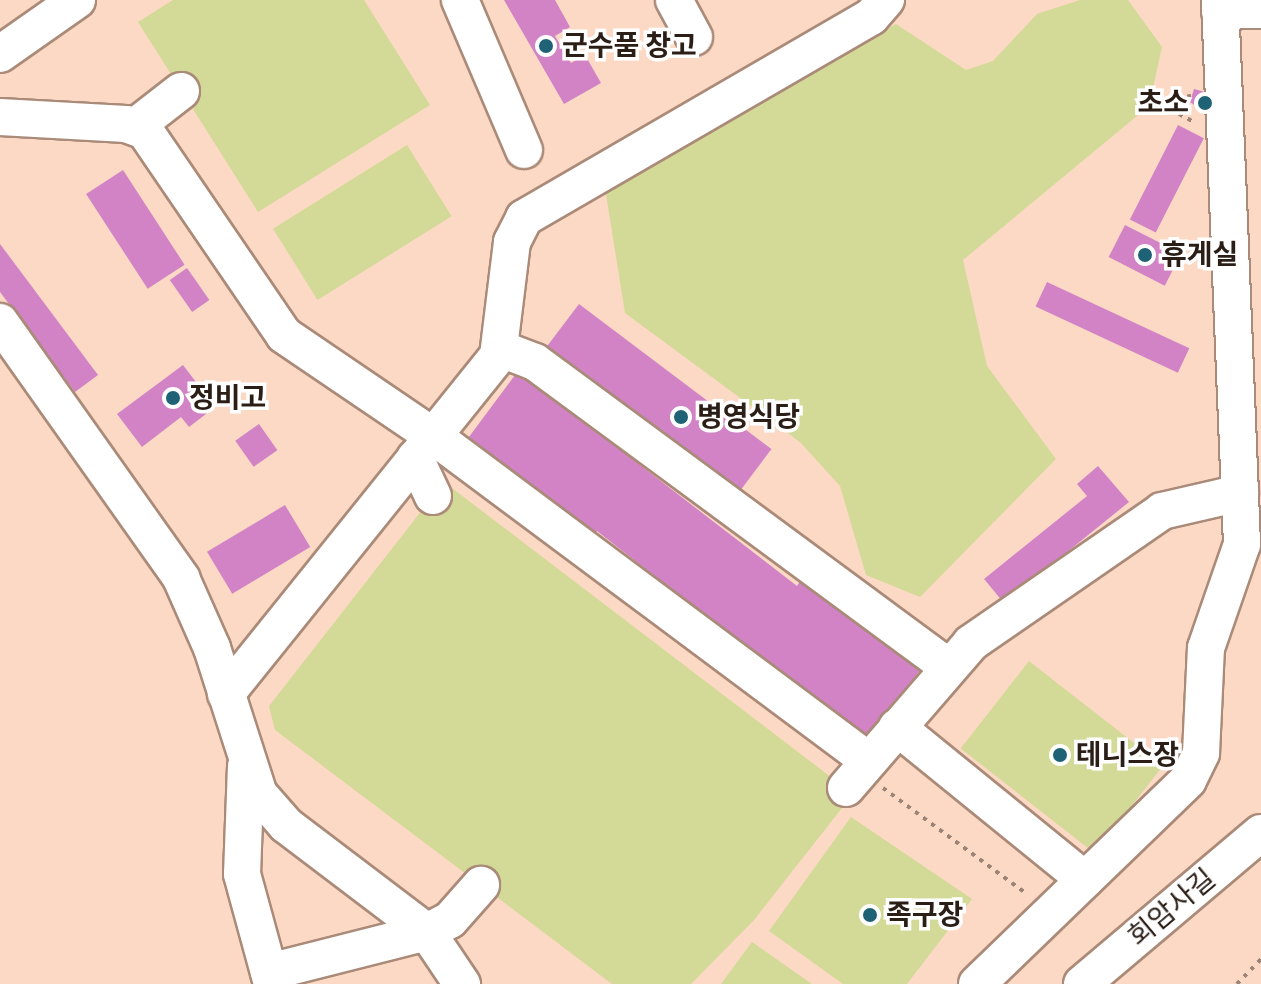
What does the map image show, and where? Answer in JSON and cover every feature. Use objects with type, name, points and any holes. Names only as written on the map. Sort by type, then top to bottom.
[{"type":"lane","points":[[0,54],[77,0]]},
{"type":"lane","points":[[460,0],[524,150]]},
{"type":"lane","points":[[674,0],[694,37]]},
{"type":"lane","points":[[226,694],[501,349],[512,242],[524,218],[871,17],[886,0]]},
{"type":"lane","points":[[977,984],[1085,880],[1196,766],[1206,648],[1252,539],[1220,6],[1261,10]]},
{"type":"lane","points":[[0,117],[136,126],[181,91]]},
{"type":"lane","points":[[136,126],[284,335],[424,447],[857,775],[947,666],[1162,511],[1247,472]]},
{"type":"lane","points":[[0,322],[181,578],[226,694],[246,763],[259,794],[286,825],[427,932],[462,984]]},
{"type":"lane","points":[[501,349],[535,362],[947,666]]},
{"type":"lane","points":[[424,447],[433,496]]},
{"type":"lane","points":[[897,727],[1085,880]]},
{"type":"lane","points":[[246,763],[242,874],[270,978],[427,932],[450,920],[481,885]]},
{"type":"lane","name":"회암사길","points":[[1082,984],[1261,833]]},
{"type":"path","points":[[857,775],[1052,911]]},
{"type":"path","points":[[1237,984],[1261,959]]},
{"type":"green space","points":[[173,0],[364,0],[430,105],[258,212],[138,22]]},
{"type":"green space","points":[[1080,0],[1128,0],[1162,47],[1149,106],[963,260],[987,366],[1056,459],[920,597],[866,575],[840,486],[800,442],[625,313],[605,188],[896,24],[966,70],[993,61],[1037,14]]},
{"type":"green space","points":[[407,145],[452,216],[318,300],[273,229]]},
{"type":"green space","points":[[444,482],[853,794],[754,920],[691,984],[612,984],[275,730],[269,706]]},
{"type":"green space","name":"테니스장","points":[[1029,661],[1163,766],[1095,853],[961,748]]},
{"type":"green space","name":"족구장","points":[[851,817],[972,899],[907,984],[843,984],[769,931]]},
{"type":"green space","points":[[752,942],[812,984],[721,984]]},
{"type":"building","name":"군수품 창고","points":[[504,0],[555,0],[570,27],[555,36],[571,63],[585,55],[601,83],[564,104]]},
{"type":"building","name":"초소","points":[[1194,89],[1216,95],[1210,116],[1190,102]]},
{"type":"building","points":[[1178,125],[1204,138],[1156,233],[1130,219]]},
{"type":"building","points":[[123,170],[185,265],[148,289],[86,194]]},
{"type":"building","name":"휴게실","points":[[1125,225],[1181,254],[1165,286],[1109,257]]},
{"type":"building","points":[[0,244],[98,375],[75,392],[0,292]]},
{"type":"building","points":[[187,268],[209,300],[192,312],[170,280]]},
{"type":"building","points":[[1047,282],[1189,348],[1178,373],[1036,306]]},
{"type":"building","name":"병영식당","points":[[579,304],[771,449],[736,496],[543,351]]},
{"type":"building","name":"정비고","points":[[183,365],[215,407],[189,427],[181,417],[142,447],[117,414]]},
{"type":"building","points":[[518,371],[797,586],[803,577],[923,666],[867,742],[597,531],[590,540],[463,445]]},
{"type":"building","points":[[259,424],[277,450],[254,467],[235,441]]},
{"type":"building","points":[[1098,466],[1129,502],[1004,603],[984,579],[1087,496],[1077,484]]},
{"type":"building","points":[[285,505],[310,547],[232,594],[207,552]]},
{"type":"place","name":"군수품 창고","points":[[546,46]]},
{"type":"place","name":"초소","points":[[1205,103]]},
{"type":"place","name":"휴게실","points":[[1145,255]]},
{"type":"place","name":"정비고","points":[[173,398]]},
{"type":"place","name":"병영식당","points":[[681,417]]},
{"type":"place","name":"테니스장","points":[[1060,755]]},
{"type":"place","name":"족구장","points":[[870,915]]}]
